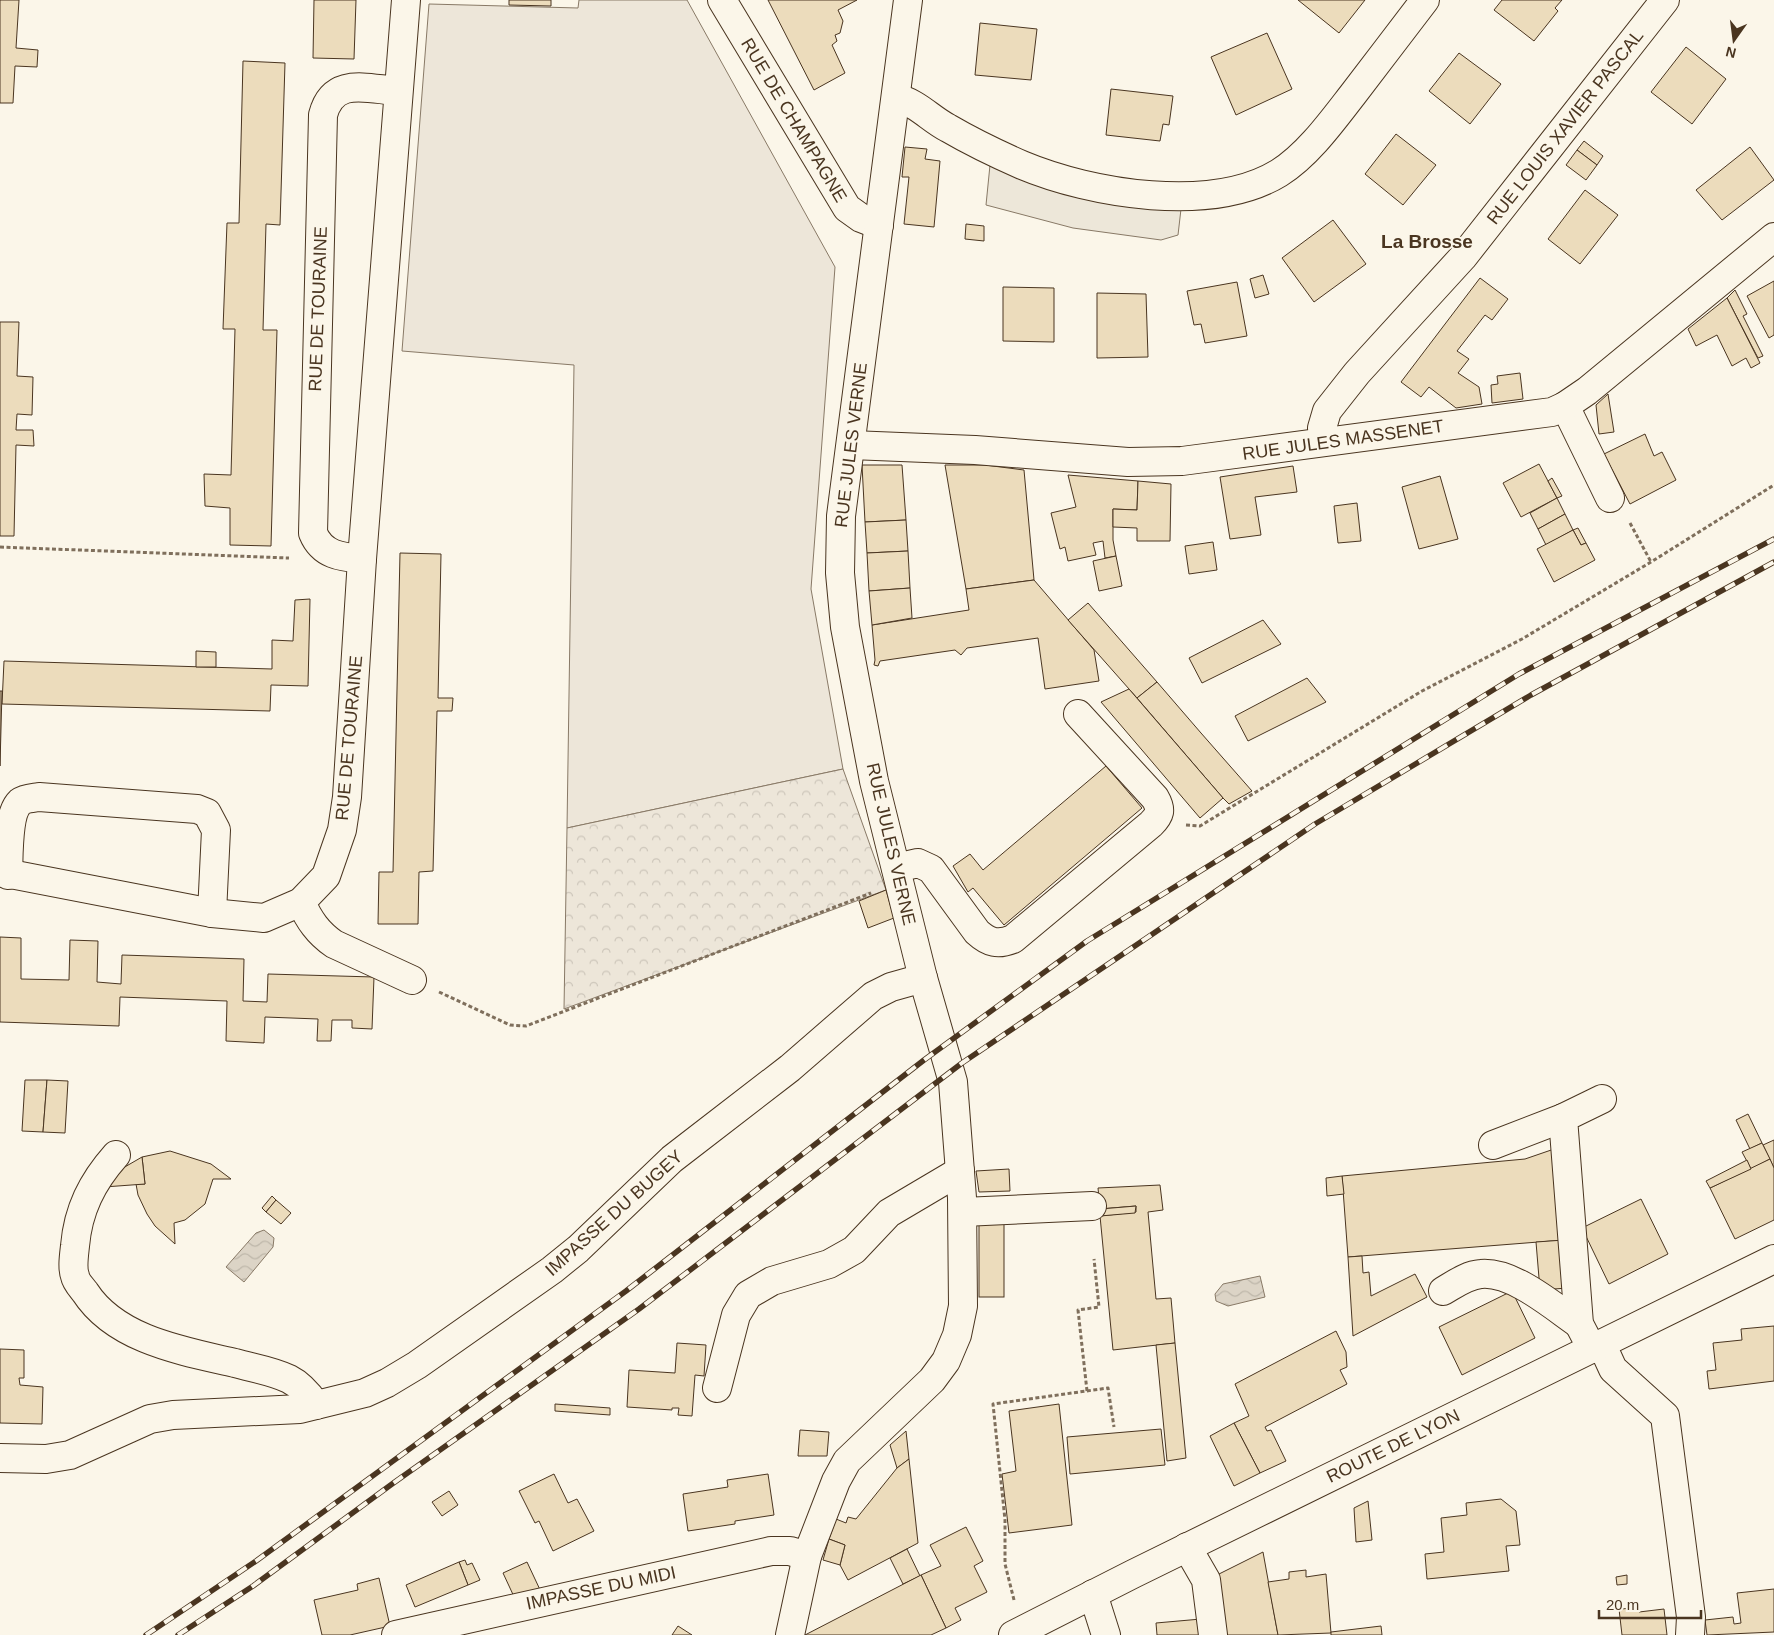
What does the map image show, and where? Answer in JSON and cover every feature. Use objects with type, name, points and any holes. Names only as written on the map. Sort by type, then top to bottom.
[{"type":"street","name":"RUE DE TOURAINE","points":[[212,913],[216,830],[207,813],[197,809],[39,797],[28,798],[21,802],[15,812],[12,824],[4,874],[212,913],[264,918],[301,902],[326,876],[342,830],[347,797],[362,559],[406,0]]},
{"type":"street","name":"RUE DE CHAMPAGNE","points":[[722,0],[847,208],[861,218],[879,225]]},
{"type":"street","name":"RUE JULES VERNE","points":[[790,1635],[807,1556],[836,1481],[847,1462],[932,1380],[946,1361],[957,1335],[963,1306],[963,1212],[953,1082],[923,978],[874,781],[845,627],[840,539],[908,0]]},
{"type":"street","points":[[896,98],[911,101],[946,127],[990,151],[1048,176],[1116,192],[1188,196],[1234,191],[1279,173],[1320,137],[1425,0]]},
{"type":"street","name":"RUE LOUIS XAVIER PASCAL","points":[[1323,441],[1322,428],[1328,411],[1357,373],[1463,257],[1665,0]]},
{"type":"street","name":"RUE DE TOURAINE","points":[[320,546],[313,533],[312,518],[324,115],[334,93],[345,88],[398,91]]},
{"type":"street","name":"RUE JULES MASSENET","points":[[851,445],[1146,462],[1182,461],[1552,412],[1565,406],[1774,237]]},
{"type":"street","points":[[1565,406],[1610,498]]},
{"type":"street","points":[[320,546],[328,552],[344,557],[362,559]]},
{"type":"street","points":[[898,875],[918,863],[932,869],[977,932],[993,943],[1003,943],[1013,939],[1151,824],[1159,815],[1160,806],[1155,798],[1078,714]]},
{"type":"street","points":[[301,902],[316,929],[324,937],[334,944],[412,980]]},
{"type":"street","name":"IMPASSE DU BUGEY","points":[[0,1458],[58,1458],[70,1455],[150,1419],[173,1415],[246,1410],[284,1411],[365,1393],[386,1383],[418,1365],[527,1290],[578,1249],[672,1159],[790,1068],[858,1007],[882,991],[923,978]]},
{"type":"street","points":[[1493,1145],[1563,1118],[1602,1098]]},
{"type":"street","points":[[1563,1118],[1579,1324]]},
{"type":"street","points":[[116,1155],[90,1189],[81,1210],[76,1230],[75,1277],[92,1303],[116,1324],[151,1340],[201,1355],[276,1373],[302,1388],[316,1405]]},
{"type":"street","points":[[717,1388],[736,1314],[748,1295],[772,1281],[829,1264],[854,1250],[889,1213],[960,1171]]},
{"type":"street","points":[[963,1212],[1092,1206]]},
{"type":"street","name":"ROUTE DE LYON","points":[[1013,1635],[1774,1259]]},
{"type":"street","points":[[1443,1291],[1462,1280],[1480,1274],[1496,1274],[1517,1283],[1579,1324],[1613,1369],[1665,1416],[1691,1617],[1690,1635]]},
{"type":"street","points":[[1188,1547],[1206,1580],[1213,1635]]},
{"type":"street","name":"IMPASSE DU MIDI","points":[[396,1635],[771,1551],[790,1551],[807,1556]]},
{"type":"street","points":[[1093,1594],[1106,1635]]},
{"type":"path","points":[[1159,815],[1186,826],[1200,826],[1422,691],[1522,639],[1774,486]]},
{"type":"path","points":[[1610,498],[1615,495],[1651,562]]},
{"type":"path","points":[[0,547],[298,558],[306,557],[320,546]]},
{"type":"path","points":[[412,980],[510,1025],[526,1026],[898,875]]},
{"type":"path","points":[[1086,1391],[1078,1310],[1099,1307],[1094,1259]]},
{"type":"path","points":[[1012,1595],[1005,1564],[1005,1520],[993,1404],[1108,1388],[1114,1427]]},
{"type":"green space","points":[[579,0],[687,0],[835,267],[811,589],[843,769],[567,828],[574,365],[402,351],[429,4],[578,8]]},
{"type":"green space","points":[[843,769],[886,890],[564,1009],[567,828]]},
{"type":"shaded area","points":[[990,165],[1181,209],[1178,235],[1161,240],[1073,228],[986,205]]},
{"type":"water","points":[[264,1230],[274,1238],[273,1247],[244,1282],[226,1267],[256,1233]]},
{"type":"water","points":[[1260,1276],[1265,1297],[1228,1306],[1216,1301],[1215,1294],[1223,1284]]},
{"type":"building","points":[[0,0],[19,0],[16,48],[38,50],[37,67],[15,66],[13,103],[0,103]]},
{"type":"building","points":[[314,0],[356,0],[354,59],[313,58]]},
{"type":"building","points":[[509,0],[551,0],[551,6],[509,5]]},
{"type":"building","points":[[768,0],[857,0],[838,10],[843,21],[840,33],[835,35],[837,41],[832,45],[845,73],[814,90]]},
{"type":"building","points":[[1298,0],[1365,0],[1339,33]]},
{"type":"building","points":[[1502,0],[1562,0],[1555,8],[1558,11],[1534,41],[1494,10]]},
{"type":"building","points":[[980,23],[1037,29],[1031,80],[975,75]]},
{"type":"building","points":[[1267,33],[1292,89],[1236,115],[1211,57]]},
{"type":"building","points":[[1686,47],[1726,79],[1692,124],[1651,92]]},
{"type":"building","points":[[1459,53],[1501,84],[1470,124],[1429,91]]},
{"type":"building","points":[[243,61],[285,63],[280,225],[266,224],[263,330],[277,330],[271,546],[230,545],[230,508],[205,506],[204,474],[231,475],[235,329],[223,329],[227,223],[239,223]]},
{"type":"building","points":[[1111,89],[1173,96],[1169,125],[1163,124],[1160,141],[1106,135]]},
{"type":"building","points":[[1396,134],[1436,165],[1403,205],[1365,174]]},
{"type":"building","points":[[1584,141],[1603,156],[1597,165],[1577,150]]},
{"type":"building","points":[[905,147],[927,149],[925,159],[940,161],[934,227],[904,224],[909,177],[902,177]]},
{"type":"building","points":[[1750,147],[1774,180],[1722,220],[1696,190]]},
{"type":"building","points":[[1577,150],[1597,165],[1586,180],[1566,165]]},
{"type":"building","points":[[1585,190],[1618,215],[1580,264],[1548,239]]},
{"type":"building","points":[[1333,220],[1366,264],[1314,302],[1282,258]]},
{"type":"building","points":[[966,224],[984,226],[984,241],[965,239]]},
{"type":"building","points":[[1263,275],[1269,294],[1255,298],[1250,279]]},
{"type":"building","points":[[1480,278],[1508,299],[1492,320],[1485,315],[1457,351],[1469,359],[1458,373],[1479,387],[1482,404],[1456,408],[1429,387],[1421,397],[1401,382]]},
{"type":"building","points":[[1774,281],[1774,335],[1769,338],[1747,296]]},
{"type":"building","points":[[1237,282],[1247,336],[1205,343],[1201,324],[1194,325],[1187,291]]},
{"type":"building","points":[[1003,287],[1054,288],[1054,342],[1003,341]]},
{"type":"building","points":[[1735,290],[1747,314],[1743,316],[1763,356],[1758,358],[1727,298]]},
{"type":"building","points":[[1097,293],[1146,294],[1148,357],[1097,358]]},
{"type":"building","points":[[1727,298],[1760,363],[1751,368],[1746,358],[1732,366],[1717,335],[1696,346],[1688,329]]},
{"type":"building","points":[[0,322],[19,322],[17,376],[33,377],[32,415],[17,414],[16,430],[33,430],[34,446],[16,445],[14,536],[0,536]]},
{"type":"building","points":[[1520,373],[1523,399],[1492,403],[1491,385],[1498,384],[1497,376]]},
{"type":"building","points":[[1608,394],[1614,432],[1599,434],[1596,405]]},
{"type":"building","points":[[1645,434],[1654,456],[1662,452],[1676,480],[1630,504],[1604,454]]},
{"type":"building","points":[[1539,464],[1557,498],[1521,517],[1503,483]]},
{"type":"building","points":[[862,465],[902,465],[906,520],[865,522]]},
{"type":"building","points":[[945,465],[985,465],[1024,470],[1034,580],[966,589]]},
{"type":"building","points":[[1293,466],[1297,492],[1255,497],[1261,535],[1230,539],[1220,477]]},
{"type":"building","points":[[1068,475],[1138,481],[1137,510],[1113,509],[1113,540],[1116,556],[1105,558],[1103,541],[1093,543],[1096,555],[1068,561],[1065,547],[1060,549],[1051,513],[1076,507]]},
{"type":"building","points":[[1440,476],[1458,539],[1419,549],[1402,487]]},
{"type":"building","points":[[1552,478],[1562,496],[1557,498],[1548,481]]},
{"type":"building","points":[[1138,481],[1171,484],[1170,541],[1137,541],[1137,528],[1113,527],[1113,509],[1137,510]]},
{"type":"building","points":[[1557,498],[1565,514],[1538,529],[1530,513]]},
{"type":"building","points":[[1357,503],[1361,541],[1338,543],[1334,506]]},
{"type":"building","points":[[1565,514],[1573,530],[1546,545],[1538,529]]},
{"type":"building","points":[[906,520],[908,551],[867,553],[865,522]]},
{"type":"building","points":[[1578,528],[1586,543],[1581,545],[1573,530]]},
{"type":"building","points":[[1573,530],[1581,545],[1586,543],[1595,560],[1554,582],[1537,549]]},
{"type":"building","points":[[1213,542],[1217,570],[1189,574],[1185,546]]},
{"type":"building","points":[[908,551],[910,588],[869,591],[867,553]]},
{"type":"building","points":[[400,553],[441,554],[438,698],[453,698],[452,711],[437,711],[433,871],[419,872],[418,924],[378,924],[379,872],[393,872]]},
{"type":"building","points":[[1116,556],[1122,586],[1099,591],[1093,561]]},
{"type":"building","points":[[1034,580],[1094,650],[1099,681],[1045,689],[1038,638],[967,648],[961,655],[955,650],[880,661],[878,666],[874,665],[872,625],[969,610],[966,589]]},
{"type":"building","points":[[910,588],[912,618],[872,625],[869,591]]},
{"type":"building","points":[[310,599],[308,686],[271,685],[270,711],[2,704],[4,661],[272,669],[272,640],[293,641],[295,600]]},
{"type":"building","points":[[1088,603],[1157,682],[1137,698],[1068,620]]},
{"type":"building","points":[[1263,620],[1281,644],[1202,683],[1189,658]]},
{"type":"building","points":[[196,651],[216,652],[216,667],[196,667]]},
{"type":"building","points":[[1307,678],[1326,702],[1248,741],[1235,716]]},
{"type":"building","points":[[1157,682],[1252,791],[1229,804],[1223,798],[1137,698]]},
{"type":"building","points":[[1129,689],[1223,798],[1200,818],[1101,702]]},
{"type":"building","points":[[0,691],[2,691],[0,766]]},
{"type":"building","points":[[1106,766],[1142,808],[1004,925],[973,888],[968,892],[953,866],[970,854],[983,870]]},
{"type":"building","points":[[886,890],[894,918],[868,928],[859,901]]},
{"type":"building","points":[[0,937],[21,938],[21,979],[69,980],[70,940],[98,941],[97,982],[121,984],[122,955],[244,959],[243,1001],[267,1002],[268,974],[374,977],[372,1029],[352,1028],[352,1020],[332,1020],[331,1041],[317,1041],[318,1019],[265,1017],[264,1043],[226,1041],[227,1001],[120,997],[119,1026],[0,1022]]},
{"type":"building","points":[[25,1080],[47,1080],[43,1132],[22,1131]]},
{"type":"building","points":[[47,1080],[68,1081],[65,1133],[43,1132]]},
{"type":"building","points":[[1748,1114],[1762,1143],[1750,1149],[1736,1120]]},
{"type":"building","points":[[1774,1140],[1774,1168],[1763,1145]]},
{"type":"building","points":[[1762,1143],[1770,1159],[1751,1169],[1742,1152]]},
{"type":"building","points":[[1557,1148],[1564,1240],[1348,1257],[1342,1176],[1525,1159]]},
{"type":"building","points":[[170,1151],[211,1164],[231,1179],[213,1179],[205,1204],[185,1220],[174,1223],[175,1244],[155,1226],[147,1214],[138,1195],[136,1184],[145,1184],[142,1157]]},
{"type":"building","points":[[142,1157],[145,1184],[104,1187],[123,1168]]},
{"type":"building","points":[[1770,1159],[1774,1168],[1774,1220],[1735,1239],[1710,1188]]},
{"type":"building","points":[[1747,1160],[1751,1169],[1710,1188],[1706,1181]]},
{"type":"building","points":[[1009,1169],[1010,1191],[979,1192],[976,1171]]},
{"type":"building","points":[[1342,1176],[1344,1194],[1327,1196],[1326,1178]]},
{"type":"building","points":[[1160,1185],[1163,1210],[1148,1212],[1156,1299],[1171,1298],[1175,1343],[1113,1350],[1100,1216],[1136,1212],[1136,1206],[1100,1209],[1098,1188]]},
{"type":"building","points":[[272,1196],[276,1200],[266,1212],[262,1208]]},
{"type":"building","points":[[1641,1199],[1668,1254],[1609,1284],[1582,1228]]},
{"type":"building","points":[[276,1200],[291,1213],[281,1224],[266,1212]]},
{"type":"building","points":[[1136,1206],[1135,1213],[1100,1216],[1100,1209]]},
{"type":"building","points":[[979,1224],[1004,1224],[1004,1297],[979,1297]]},
{"type":"building","points":[[1564,1240],[1568,1288],[1540,1290],[1536,1242]]},
{"type":"building","points":[[1362,1256],[1363,1273],[1369,1272],[1371,1296],[1415,1274],[1427,1297],[1353,1336],[1348,1257]]},
{"type":"building","points":[[1512,1291],[1535,1338],[1462,1375],[1439,1327]]},
{"type":"building","points":[[1774,1326],[1774,1381],[1709,1389],[1707,1371],[1716,1370],[1713,1343],[1742,1340],[1741,1329]]},
{"type":"building","points":[[1336,1331],[1346,1352],[1347,1367],[1340,1370],[1347,1384],[1265,1427],[1267,1431],[1271,1430],[1286,1461],[1260,1473],[1234,1423],[1249,1416],[1235,1384]]},
{"type":"building","points":[[677,1343],[706,1345],[704,1376],[695,1375],[692,1416],[678,1415],[679,1408],[672,1408],[672,1410],[627,1407],[629,1370],[675,1373]]},
{"type":"building","points":[[1175,1343],[1186,1458],[1167,1461],[1156,1345]]},
{"type":"building","points":[[0,1349],[24,1350],[24,1378],[19,1378],[20,1385],[43,1387],[42,1424],[0,1423]]},
{"type":"building","points":[[555,1404],[610,1408],[610,1415],[555,1411]]},
{"type":"building","points":[[1059,1404],[1072,1525],[1009,1533],[1002,1474],[1016,1471],[1009,1411]]},
{"type":"building","points":[[1234,1423],[1260,1473],[1234,1486],[1210,1436]]},
{"type":"building","points":[[1161,1429],[1165,1465],[1070,1474],[1067,1437]]},
{"type":"building","points":[[800,1430],[829,1432],[827,1456],[798,1456]]},
{"type":"building","points":[[906,1431],[909,1459],[897,1468],[890,1445]]},
{"type":"building","points":[[909,1459],[918,1543],[848,1580],[840,1565],[845,1545],[829,1539],[836,1519],[846,1523],[848,1517],[856,1519],[897,1468]]},
{"type":"building","points":[[554,1474],[568,1503],[577,1499],[594,1531],[553,1551],[539,1521],[535,1523],[519,1491]]},
{"type":"building","points":[[768,1474],[774,1515],[735,1521],[735,1524],[688,1531],[683,1494],[728,1487],[727,1480]]},
{"type":"building","points":[[449,1491],[458,1505],[442,1516],[432,1502]]},
{"type":"building","points":[[1501,1499],[1516,1511],[1520,1545],[1506,1546],[1509,1571],[1427,1579],[1425,1554],[1444,1552],[1441,1518],[1467,1515],[1466,1503]]},
{"type":"building","points":[[1368,1501],[1372,1540],[1356,1542],[1354,1508]]},
{"type":"building","points":[[966,1527],[983,1561],[974,1566],[987,1592],[955,1608],[961,1620],[946,1628],[921,1575],[941,1566],[930,1545]]},
{"type":"building","points":[[829,1539],[845,1545],[840,1565],[823,1560]]},
{"type":"building","points":[[907,1549],[920,1576],[903,1584],[890,1558]]},
{"type":"building","points":[[1263,1552],[1278,1635],[1222,1635],[1211,1578]]},
{"type":"building","points":[[465,1560],[467,1565],[472,1563],[480,1580],[468,1585],[459,1562]]},
{"type":"building","points":[[459,1562],[468,1585],[415,1607],[406,1585]]},
{"type":"building","points":[[527,1562],[542,1594],[516,1601],[503,1573]]},
{"type":"building","points":[[1306,1570],[1306,1577],[1326,1574],[1331,1633],[1278,1635],[1268,1582],[1289,1579],[1289,1572]]},
{"type":"building","points":[[921,1575],[946,1628],[931,1635],[805,1635]]},
{"type":"building","points":[[1627,1575],[1627,1584],[1617,1585],[1616,1577]]},
{"type":"building","points":[[379,1578],[390,1626],[350,1635],[322,1635],[314,1600],[358,1590],[357,1584]]},
{"type":"building","points":[[1774,1589],[1774,1632],[1707,1635],[1705,1620],[1733,1617],[1734,1624],[1741,1623],[1737,1593]]},
{"type":"building","points":[[1638,1608],[1639,1612],[1664,1609],[1667,1635],[1622,1635],[1619,1609]]},
{"type":"building","points":[[1201,1619],[1202,1635],[1157,1635],[1156,1623]]},
{"type":"building","points":[[678,1626],[692,1635],[672,1635]]},
{"type":"building","points":[[1381,1626],[1382,1635],[1331,1635],[1331,1632]]},
{"type":"railway","points":[[146,1635],[256,1561],[626,1291],[924,1060],[1087,941],[1519,674],[1774,539]]},
{"type":"railway","points":[[178,1635],[253,1586],[392,1484],[639,1309],[962,1063],[1315,824],[1531,695],[1774,562]]},
{"type":"district","name":"La Brosse","points":[[1427,241]]}]
